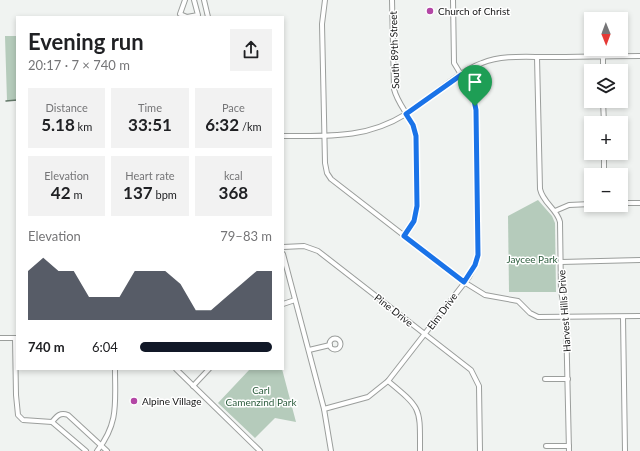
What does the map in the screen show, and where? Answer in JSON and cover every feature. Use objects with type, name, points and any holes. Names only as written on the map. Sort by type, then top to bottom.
[{"type":"street","points":[[185,0],[180,14],[185,16]]},
{"type":"street","points":[[192,16],[198,15],[194,0]]},
{"type":"street","points":[[204,0],[208,16]]},
{"type":"street","points":[[325,0],[322,24],[324,136],[325,167],[330,178],[464,282],[485,295],[518,301],[536,316],[566,318],[640,316]]},
{"type":"street","name":"South 89th Street","points":[[392,0],[394,85],[396,97],[413,125],[416,136],[417,202],[414,221],[404,236]]},
{"type":"street","name":"Elm Drive","points":[[324,409],[368,397],[388,381],[464,282],[475,265],[478,255],[476,110],[473,95],[454,60],[453,0]]},
{"type":"street","points":[[284,136],[324,136],[365,133],[384,126],[406,114],[475,66],[489,61],[511,58],[603,56],[603,64]]},
{"type":"street","points":[[628,56],[640,56]]},
{"type":"street","name":"Harvest Hills Drive","points":[[537,57],[540,187],[544,199],[555,211],[560,222],[561,291],[566,318],[569,448]]},
{"type":"street","points":[[628,203],[640,203]]},
{"type":"street","points":[[555,211],[569,205],[584,204]]},
{"type":"street","name":"Pine Drive","points":[[284,247],[300,245],[318,251],[468,367],[477,378],[480,391],[480,451]]},
{"type":"street","points":[[284,258],[324,409],[331,451]]},
{"type":"street","points":[[560,262],[640,260]]},
{"type":"street","points":[[284,304],[295,300]]},
{"type":"street","points":[[623,317],[625,451]]},
{"type":"street","points":[[0,338],[16,338],[16,395],[18,415],[24,420],[52,422],[86,451]]},
{"type":"street","points":[[309,350],[330,345]]},
{"type":"street","points":[[96,451],[109,434],[114,420],[115,370]]},
{"type":"street","points":[[177,370],[260,451]]},
{"type":"street","points":[[193,386],[208,370]]},
{"type":"street","points":[[545,379],[568,379]]},
{"type":"street","points":[[388,381],[412,401],[417,409],[420,419],[420,451]]},
{"type":"street","points":[[52,422],[58,415],[63,413],[68,415],[107,451]]},
{"type":"street","points":[[546,446],[569,448]]},
{"type":"green space","points":[[5,36],[16,36],[16,101],[7,101]]},
{"type":"green space","name":"Jaycee Park","points":[[538,200],[552,216],[555,223],[556,292],[509,292],[508,216]]},
{"type":"green space","name":"Carl Camenzind Park","points":[[249,370],[282,370],[296,422],[275,418],[255,438],[218,403]]},
{"type":"waterway","points":[[6,101],[16,100]]},
{"type":"place","name":"Church of Christ","points":[[430,11]]},
{"type":"place","name":"Alpine Village","points":[[134,401]]},
{"type":"route","points":[[461,75],[471,91],[475,106],[478,255],[469,277],[464,282],[404,236],[414,221],[417,206],[416,132],[406,114],[461,75]]}]
